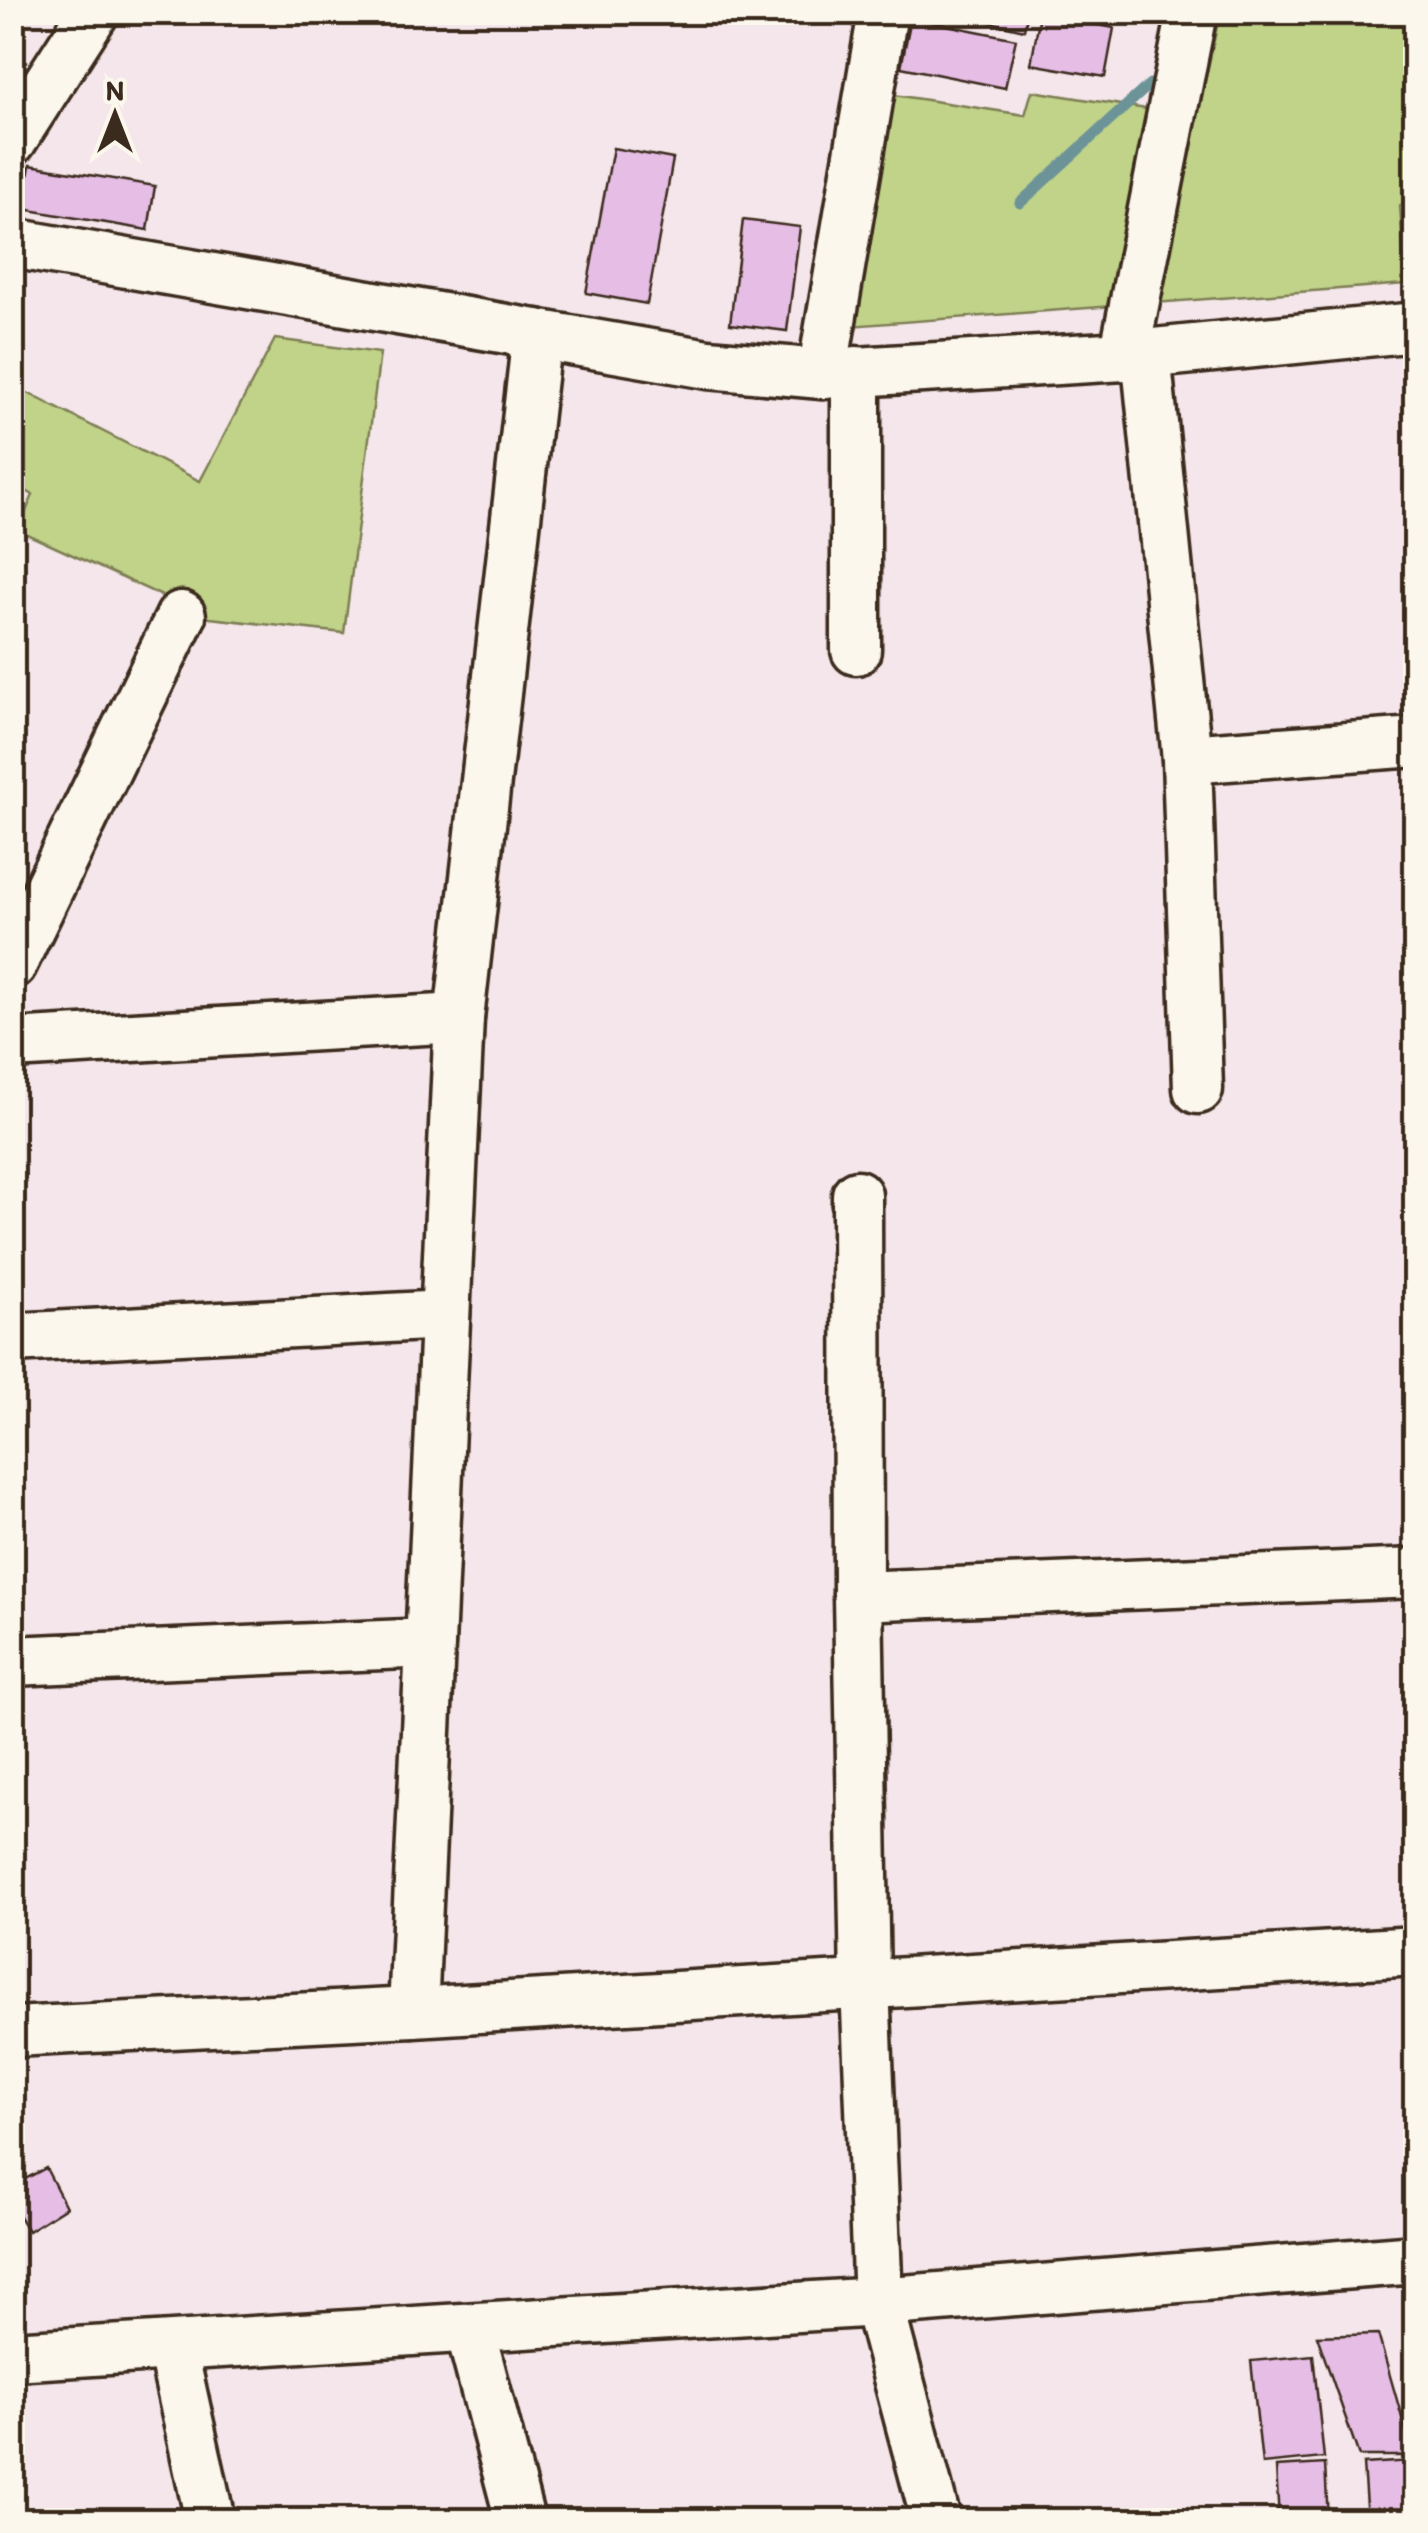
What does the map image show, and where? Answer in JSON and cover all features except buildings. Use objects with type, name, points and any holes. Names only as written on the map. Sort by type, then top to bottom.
[{"type":"street","points":[[12,140],[94,12]]},
{"type":"street","points":[[856,650],[839,372],[883,12]]},
{"type":"street","points":[[1192,12],[1135,355],[1186,759],[1198,1090]]},
{"type":"street","points":[[12,243],[708,364],[839,372],[1135,355],[1416,327]]},
{"type":"street","points":[[412,2012],[459,1018],[536,334]]},
{"type":"street","points":[[12,964],[182,616]]},
{"type":"street","points":[[1186,759],[1416,742]]},
{"type":"street","points":[[12,1044],[459,1018]]},
{"type":"street","points":[[857,1195],[858,1596],[865,1985],[878,2302],[936,2520]]},
{"type":"street","points":[[12,1338],[445,1315]]},
{"type":"street","points":[[858,1596],[1416,1573]]},
{"type":"street","points":[[12,1661],[430,1642]]},
{"type":"street","points":[[12,2032],[412,2012],[1416,1951]]},
{"type":"street","points":[[12,2356],[878,2302],[1416,2259]]},
{"type":"street","points":[[470,2330],[520,2520]]},
{"type":"street","points":[[172,2347],[210,2520]]},
{"type":"green space","points":[[1220,13],[1415,13],[1415,197],[1400,206],[1405,284],[850,326],[894,95],[1025,115],[1032,91],[1197,117]]},
{"type":"green space","points":[[275,339],[380,353],[344,633],[210,618],[18,530],[33,495],[13,483],[12,385],[200,481]]},
{"type":"waterway","points":[[1020,203],[1150,84]]}]
